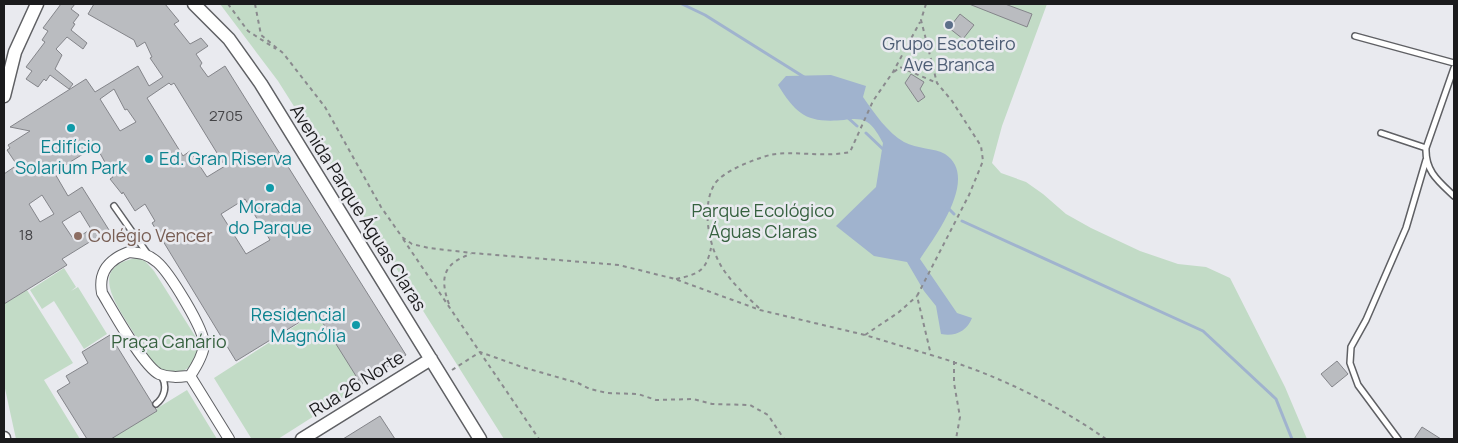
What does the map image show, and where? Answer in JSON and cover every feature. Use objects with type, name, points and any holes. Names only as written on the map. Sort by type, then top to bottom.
[{"type":"street","points":[[4,96],[9,52],[37,4]]},
{"type":"street","name":"Avenida Parque Águas Claras","points":[[194,4],[229,39],[261,84],[480,439]]},
{"type":"street","points":[[129,252],[144,253],[158,262],[200,328],[204,344],[198,363],[190,376],[168,378],[160,374],[144,359],[102,293],[100,283],[104,269],[116,257],[129,252]]},
{"type":"street","name":"Rua 26 Norte","points":[[302,439],[431,359]]},
{"type":"street","points":[[190,376],[229,439]]},
{"type":"lane","points":[[1355,36],[1454,63]]},
{"type":"lane","points":[[1398,439],[1358,385],[1350,364],[1352,347],[1366,320],[1406,228],[1426,160],[1426,148],[1454,68]]},
{"type":"lane","points":[[1381,133],[1426,148]]},
{"type":"lane","points":[[1426,160],[1434,175],[1454,196]]},
{"type":"lane","points":[[114,206],[149,256]]},
{"type":"lane","points":[[156,404],[163,395],[166,384],[160,374]]},
{"type":"path","points":[[228,4],[248,31],[283,53]]},
{"type":"path","points":[[255,4],[262,35],[283,53],[325,107],[367,184],[539,439]]},
{"type":"path","points":[[675,279],[695,275],[707,264],[711,248],[707,213],[714,184],[740,164],[772,155],[833,156],[850,152],[873,101],[893,72],[921,20],[926,4]]},
{"type":"path","points":[[921,20],[937,83],[952,101],[976,139],[980,146],[983,161],[969,195],[932,268],[918,291],[917,296],[931,355]]},
{"type":"path","points":[[893,72],[900,68],[937,83]]},
{"type":"path","points":[[402,237],[412,244],[429,248],[619,265],[675,279],[760,310],[865,335],[985,373],[1034,396],[1084,424],[1106,439]]},
{"type":"path","points":[[711,248],[734,284],[760,310]]},
{"type":"path","points":[[450,308],[444,290],[444,277],[448,267],[455,261],[472,253]]},
{"type":"path","points":[[865,335],[900,312],[917,296]]},
{"type":"path","points":[[442,378],[480,352]]},
{"type":"path","points":[[480,352],[607,393],[638,394],[656,400],[693,399],[712,404],[750,405],[768,415],[784,439]]},
{"type":"path","points":[[954,362],[954,383],[960,417],[956,439]]},
{"type":"green space","name":"Parque Ecológico Águas Claras","points":[[220,4],[1047,4],[1002,126],[992,163],[1001,173],[1026,182],[1066,214],[1091,228],[1140,251],[1178,264],[1206,267],[1230,278],[1285,387],[1307,439],[504,439],[278,81]]},
{"type":"green space","name":"Praça Canário","points":[[136,258],[145,261],[154,271],[197,339],[196,356],[193,363],[182,371],[175,373],[158,369],[143,348],[113,297],[109,277],[113,269],[122,263]]},
{"type":"green space","points":[[64,268],[76,287],[71,291],[78,287],[107,334],[84,349],[54,301],[42,309],[30,290]]},
{"type":"green space","points":[[27,290],[73,363],[44,380],[80,439],[16,439],[4,384],[4,304]]},
{"type":"green space","points":[[317,312],[363,385],[278,439],[251,438],[214,378]]},
{"type":"green space","points":[[187,390],[217,439],[107,439]]},
{"type":"water","points":[[831,75],[866,86],[863,97],[882,122],[898,138],[914,146],[941,152],[955,164],[958,177],[951,207],[944,222],[920,259],[957,313],[972,318],[964,330],[951,335],[941,334],[936,306],[924,291],[907,262],[874,256],[836,226],[876,187],[883,143],[870,124],[864,121],[856,119],[821,120],[805,115],[791,104],[778,85],[786,76]]},
{"type":"building","points":[[61,4],[75,4],[71,9],[79,15],[73,23],[75,24],[71,30],[87,43],[83,49],[67,37],[56,49],[62,55],[55,69],[73,84],[69,89],[50,75],[38,87],[26,79],[32,71],[26,67],[45,42],[42,40],[48,31],[43,28]]},
{"type":"building","points":[[94,4],[165,4],[179,21],[174,24],[190,44],[201,38],[208,46],[196,54],[202,63],[200,66],[208,77],[225,66],[406,355],[361,384],[316,312],[236,361],[152,223],[155,221],[145,204],[135,211],[123,192],[122,194],[110,179],[113,177],[96,146],[54,172],[68,196],[82,187],[109,230],[62,259],[67,265],[4,304],[4,174],[17,165],[7,150],[10,148],[8,145],[30,131],[10,127],[86,79],[95,92],[138,66],[149,86],[163,77],[150,58],[152,57],[145,42],[137,47],[134,40],[88,14]],"holes":[[[169,83],[171,85],[174,83],[225,166],[207,177],[190,151],[183,156],[147,98]],[[114,89],[125,110],[127,109],[136,122],[120,131],[100,99]],[[42,195],[54,214],[40,222],[29,204]],[[245,199],[270,240],[246,254],[221,214]],[[80,211],[91,229],[74,240],[62,222]]]},
{"type":"building","points":[[969,4],[1005,4],[1032,14],[1027,27]]},
{"type":"building","points":[[960,14],[974,25],[963,39],[949,28]]},
{"type":"building","points":[[911,74],[924,82],[920,89],[925,97],[918,102],[905,83]]},
{"type":"building","points":[[110,335],[157,411],[111,439],[87,439],[57,391],[70,383],[66,376],[88,363],[82,352]]},
{"type":"building","points":[[1337,361],[1348,374],[1332,387],[1321,374]]},
{"type":"building","points":[[380,416],[395,439],[343,439]]},
{"type":"building","points":[[1422,427],[1441,439],[1414,439]]},
{"type":"waterway","points":[[682,4],[705,15],[804,77]]},
{"type":"waterway","points":[[847,117],[857,126]]},
{"type":"waterway","points":[[866,133],[885,151]]},
{"type":"waterway","points":[[947,207],[954,214]]},
{"type":"waterway","points":[[962,221],[1203,331],[1276,399],[1292,439]]},
{"type":"place","name":"Grupo Escoteiro Ave Branca","points":[[949,25]]},
{"type":"place","name":"Edifício Solarium Park","points":[[71,128]]},
{"type":"place","name":"Ed. Gran Riserva","points":[[149,159]]},
{"type":"place","name":"Morada do Parque","points":[[270,188]]},
{"type":"place","name":"Colégio Vencer","points":[[78,236]]},
{"type":"place","name":"Residencial Magnólia","points":[[356,325]]}]
